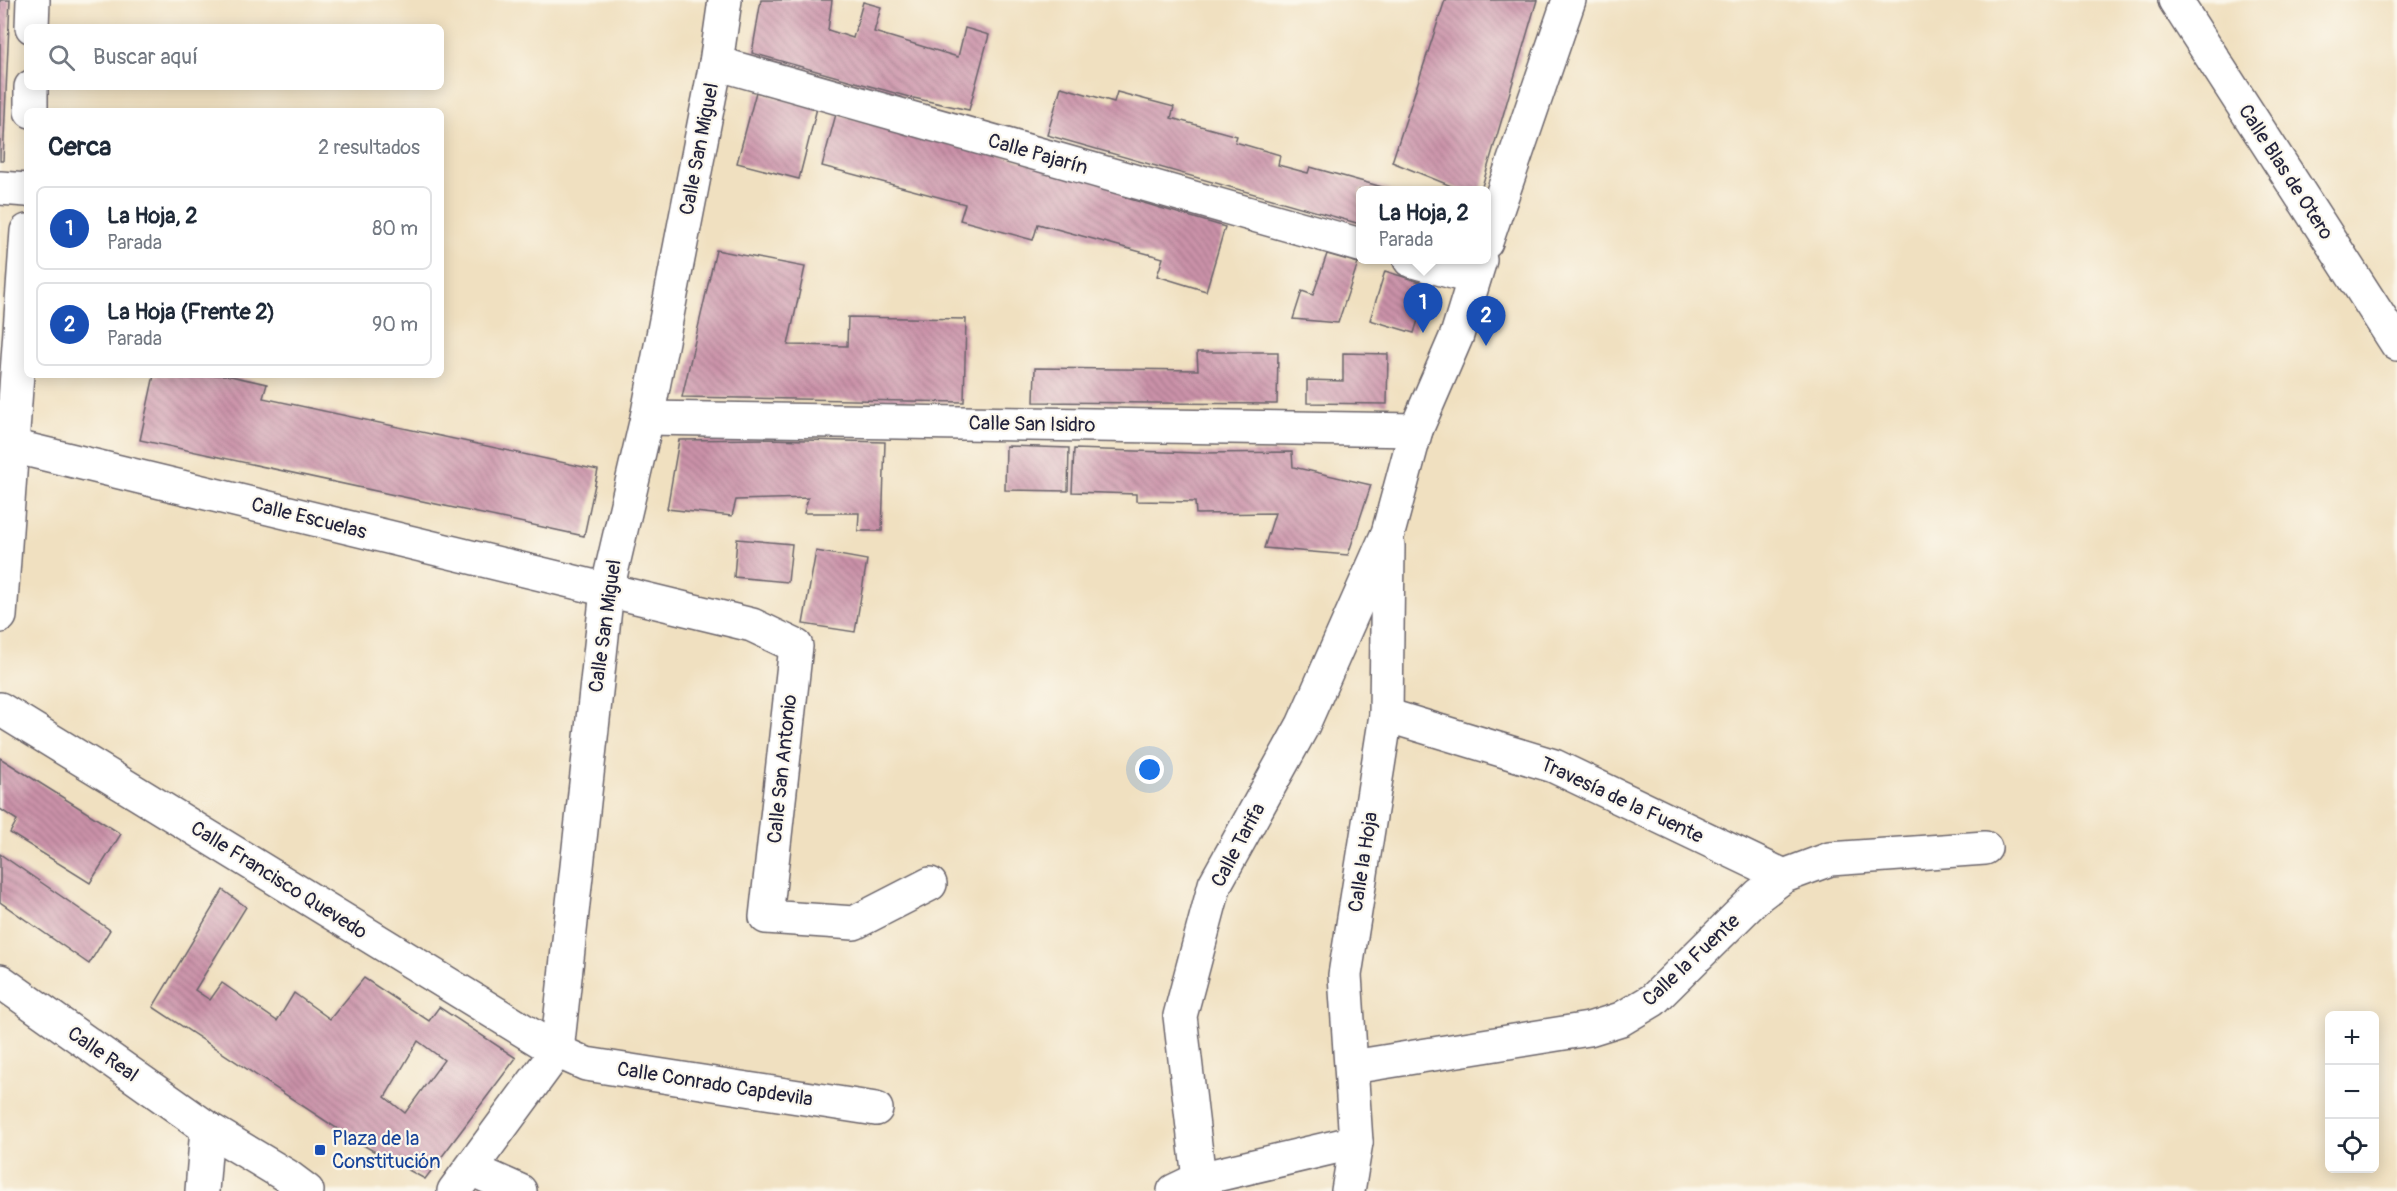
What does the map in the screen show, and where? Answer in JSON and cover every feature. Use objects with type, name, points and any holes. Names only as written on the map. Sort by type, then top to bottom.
[{"type":"street","points":[[32,24],[33,0]]},
{"type":"street","name":"Calle San Miguel","points":[[557,1051],[606,590],[647,418],[716,63],[724,0]]},
{"type":"street","points":[[1491,227],[1569,0]]},
{"type":"street","name":"Calle Blas de Otero","points":[[2175,0],[2397,344]]},
{"type":"street","name":"Calle Pajarín","points":[[716,63],[1356,245]]},
{"type":"street","points":[[31,108],[32,90]]},
{"type":"street","points":[[0,188],[24,190]]},
{"type":"street","points":[[1388,533],[1416,430],[1457,335],[1477,269],[1440,264]]},
{"type":"street","points":[[0,616],[24,274]]},
{"type":"street","name":"Calle San Isidro","points":[[647,418],[1416,430]]},
{"type":"street","name":"Calle Escuelas","points":[[12,446],[606,590]]},
{"type":"street","name":"Calle la Hoja","points":[[1348,1191],[1356,1142],[1345,975],[1386,715],[1388,533]]},
{"type":"street","name":"Calle Tarifa","points":[[1186,1185],[1180,1016],[1215,884],[1303,725],[1388,533]]},
{"type":"street","name":"Calle San Antonio","points":[[606,590],[752,625],[796,646],[766,917],[854,923],[930,884]]},
{"type":"street","name":"Calle Francisco Quevedo","points":[[0,709],[557,1051]]},
{"type":"street","name":"Travesía de la Fuente","points":[[1386,715],[1554,766],[1784,876]]},
{"type":"street","name":"Calle la Fuente","points":[[1352,1067],[1589,1029],[1622,1019],[1653,1000],[1759,895],[1784,876],[1830,859],[1985,848]]},
{"type":"street","name":"Calle Real","points":[[0,981],[207,1128]]},
{"type":"street","points":[[520,1191],[462,1180],[557,1051]]},
{"type":"street","name":"Calle Conrado Capdevila","points":[[557,1051],[586,1064],[876,1109]]},
{"type":"street","points":[[202,1191],[207,1128],[287,1176],[307,1191]]},
{"type":"street","points":[[1186,1185],[1356,1142]]},
{"type":"building","points":[[0,0],[10,0],[3,161],[0,161]]},
{"type":"building","points":[[761,0],[832,0],[828,30],[853,38],[863,2],[881,7],[874,32],[958,57],[965,28],[989,35],[969,110],[909,97],[752,53]]},
{"type":"building","points":[[1445,0],[1537,0],[1482,186],[1451,186],[1392,162]]},
{"type":"building","points":[[1061,87],[1114,102],[1117,92],[1174,107],[1171,118],[1237,136],[1235,142],[1280,155],[1278,165],[1308,173],[1310,167],[1379,186],[1356,186],[1356,223],[1047,135]]},
{"type":"building","points":[[756,92],[817,108],[799,179],[737,163]]},
{"type":"building","points":[[836,114],[1124,187],[1123,197],[1225,227],[1206,291],[1157,276],[1163,258],[1038,224],[1033,240],[960,220],[965,204],[822,166]]},
{"type":"building","points":[[716,250],[805,267],[788,345],[847,346],[848,317],[966,319],[964,402],[682,397]]},
{"type":"building","points":[[1327,254],[1358,264],[1338,323],[1293,319],[1302,291],[1313,295]]},
{"type":"building","points":[[1385,271],[1429,285],[1414,333],[1370,320]]},
{"type":"building","points":[[1197,352],[1278,352],[1277,404],[1034,402],[1035,368],[1198,370]]},
{"type":"building","points":[[1343,353],[1388,354],[1387,404],[1307,403],[1307,380],[1343,381]]},
{"type":"building","points":[[153,378],[240,378],[267,384],[263,398],[598,470],[584,536],[140,440]]},
{"type":"building","points":[[767,439],[885,442],[882,531],[858,531],[859,513],[804,513],[808,498],[736,500],[732,516],[667,509],[679,440]]},
{"type":"building","points":[[1006,446],[1069,448],[1068,491],[1005,490]]},
{"type":"building","points":[[1074,449],[1197,453],[1292,452],[1293,467],[1371,485],[1348,555],[1264,548],[1275,513],[1196,514],[1195,502],[1136,501],[1136,494],[1072,492]]},
{"type":"building","points":[[737,539],[792,544],[788,582],[734,577]]},
{"type":"building","points":[[816,551],[867,560],[855,632],[803,624]]},
{"type":"building","points":[[0,758],[121,834],[90,883],[10,833],[17,820],[0,809]]},
{"type":"building","points":[[0,854],[110,930],[89,964],[0,902]]},
{"type":"building","points":[[223,890],[246,907],[195,990],[210,1000],[222,983],[277,1021],[294,993],[330,1019],[364,978],[429,1021],[439,1007],[516,1058],[425,1179],[359,1143],[153,1007]],"holes":[[[418,1041],[444,1060],[405,1113],[385,1097]]]},
{"type":"place","name":"La Hoja, 2","points":[[1423,333]]},
{"type":"place","name":"La Hoja (Frente 2)","points":[[1486,346]]},
{"type":"place","name":"Plaza de la Constitución","points":[[320,1150]]}]
